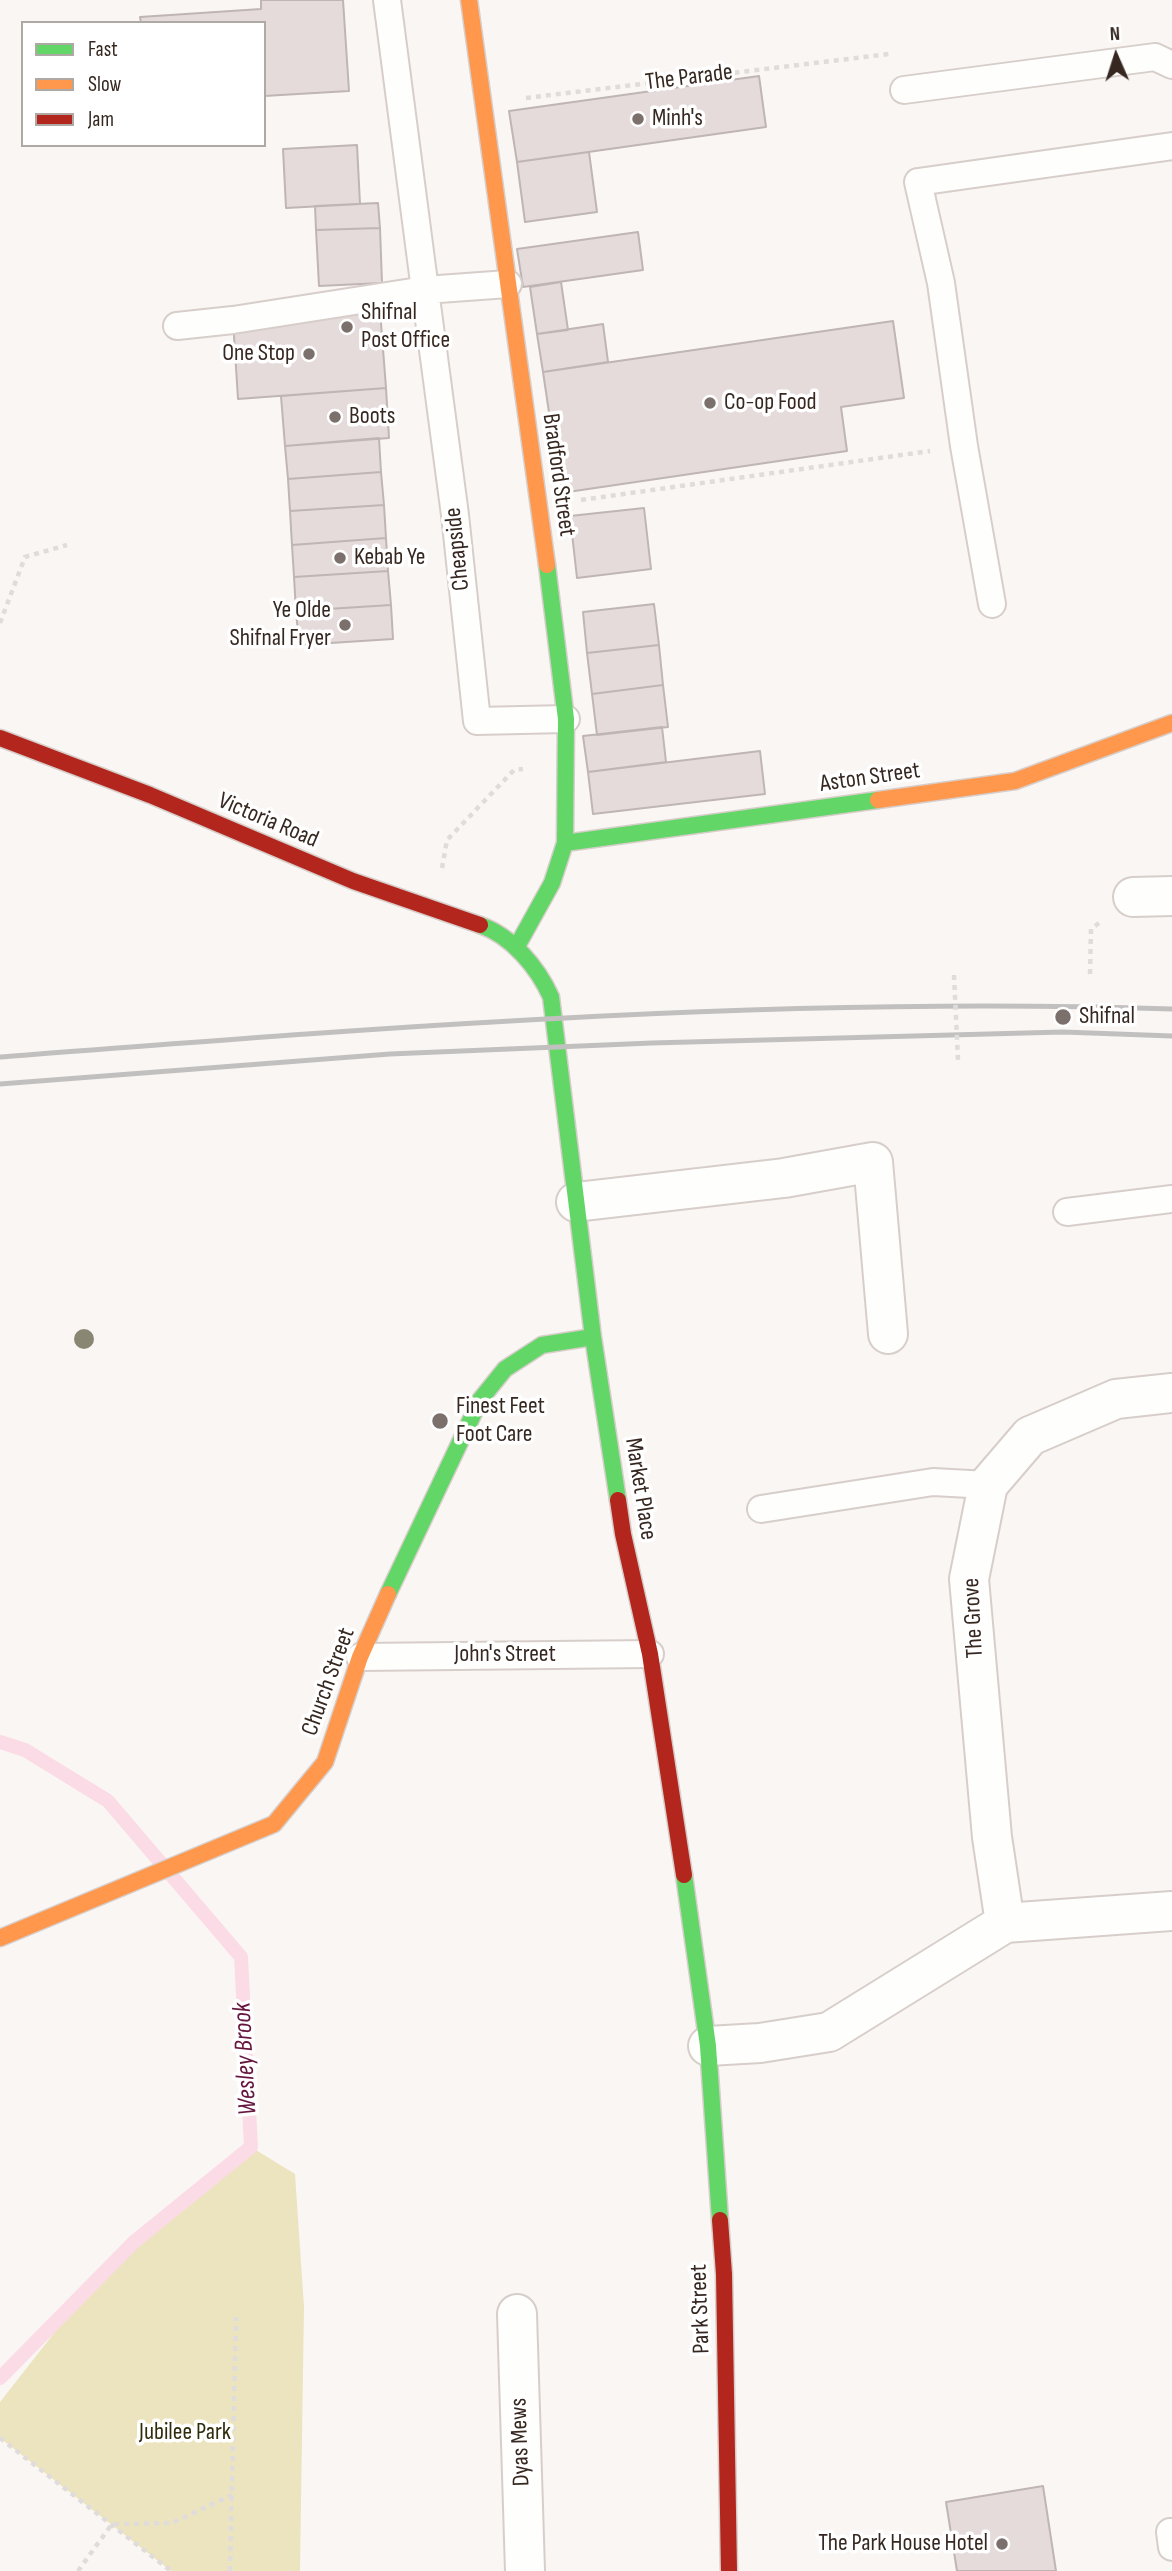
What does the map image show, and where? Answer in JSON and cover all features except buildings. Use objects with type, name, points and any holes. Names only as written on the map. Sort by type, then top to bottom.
[{"type":"street","name":"Bradford Street","points":[[469,0],[566,719],[565,843],[552,883],[516,948]]},
{"type":"street","name":"Aston Street","points":[[565,843],[1015,781],[1172,723]]},
{"type":"street","name":"Victoria Road","points":[[0,738],[150,795],[353,881],[487,927],[516,948]]},
{"type":"street","points":[[1133,897],[1172,895]]},
{"type":"street","name":"Market Place","points":[[516,948],[541,975],[551,997],[593,1337],[623,1534],[650,1654],[673,1795],[708,2046]]},
{"type":"street","points":[[576,1202],[784,1178],[873,1162],[888,1334]]},
{"type":"street","name":"Church Street","points":[[0,1938],[274,1824],[324,1762],[360,1657],[413,1537],[480,1400],[505,1369],[542,1345],[593,1337]]},
{"type":"street","name":"The Grove","points":[[1005,1923],[992,1837],[969,1579],[988,1485],[1030,1436],[1116,1399],[1172,1394]]},
{"type":"street","points":[[708,2046],[760,2043],[828,2032],[1005,1923],[1172,1911]]},
{"type":"street","name":"Park Street","points":[[708,2046],[724,2274],[729,2571]]},
{"type":"street","name":"Dyas Mews","points":[[517,2314],[525,2571]]},
{"type":"lane","name":"Cheapside","points":[[387,0],[455,515],[477,721],[566,719]]},
{"type":"lane","points":[[904,90],[1155,57],[1172,65]]},
{"type":"lane","points":[[992,604],[964,446],[941,283],[918,182],[1172,146]]},
{"type":"lane","points":[[177,326],[233,320],[425,289],[508,284]]},
{"type":"lane","points":[[1067,1212],[1172,1199]]},
{"type":"lane","points":[[761,1509],[933,1482],[988,1485]]},
{"type":"lane","name":"John's Street","points":[[360,1657],[650,1654]]},
{"type":"lane","points":[[1172,2532],[1172,2547]]},
{"type":"path","name":"The Parade","points":[[483,103],[894,53]]},
{"type":"path","points":[[539,506],[964,446]]},
{"type":"path","points":[[0,623],[25,557],[68,545]]},
{"type":"path","points":[[435,911],[447,839],[514,770],[566,767]]},
{"type":"path","points":[[1090,974],[1091,929],[1133,897]]},
{"type":"path","points":[[954,975],[958,1060]]},
{"type":"path","points":[[230,2571],[236,2317]]},
{"type":"path","points":[[0,2438],[172,2571]]},
{"type":"path","points":[[111,2524],[172,2523],[232,2495]]},
{"type":"path","points":[[78,2571],[111,2524]]},
{"type":"green space","name":"Jubilee Park","points":[[251,2147],[295,2174],[304,2307],[300,2571],[171,2571],[0,2438],[0,2402],[94,2282]]},
{"type":"waterway","name":"Wesley Brook","points":[[0,1742],[25,1750],[108,1801],[241,1957],[251,2147],[134,2242],[0,2378]]},
{"type":"railway","points":[[0,1057],[439,1025],[732,1011],[1025,1006],[1172,1009]]},
{"type":"railway","points":[[0,1084],[390,1054],[652,1043],[1063,1032],[1172,1036]]},
{"type":"traffic: fast","points":[[516,948],[552,883],[565,843],[566,719],[547,565]]},
{"type":"traffic: fast","points":[[565,843],[878,800]]},
{"type":"traffic: fast","points":[[480,925],[503,937],[523,954],[551,997],[593,1337],[618,1500]]},
{"type":"traffic: fast","points":[[388,1594],[480,1400],[505,1369],[542,1345],[593,1337]]},
{"type":"traffic: fast","points":[[684,1875],[708,2046],[720,2220]]},
{"type":"traffic: slow","points":[[469,0],[547,565]]},
{"type":"traffic: slow","points":[[878,800],[1015,781],[1172,723]]},
{"type":"traffic: slow","points":[[0,1938],[274,1824],[325,1762],[360,1657],[388,1594]]},
{"type":"traffic: jam","points":[[0,738],[150,795],[353,881],[480,925]]},
{"type":"traffic: jam","points":[[618,1500],[650,1654],[684,1875]]},
{"type":"traffic: jam","points":[[720,2220],[724,2274],[729,2571]]},
{"type":"place","name":"Minh's","points":[[638,119]]},
{"type":"place","name":"Shifnal Post Office","points":[[347,327]]},
{"type":"place","name":"One Stop","points":[[309,354]]},
{"type":"place","name":"Co-op Food","points":[[710,403]]},
{"type":"place","name":"Boots","points":[[335,417]]},
{"type":"place","name":"Kebab Ye","points":[[340,558]]},
{"type":"place","name":"Ye Olde Shifnal Fryer","points":[[345,625]]},
{"type":"place","name":"Shifnal","points":[[1063,1017]]},
{"type":"place","name":"Finest Feet Foot Care","points":[[440,1421]]},
{"type":"place","name":"The Park House Hotel","points":[[1002,2544]]}]
